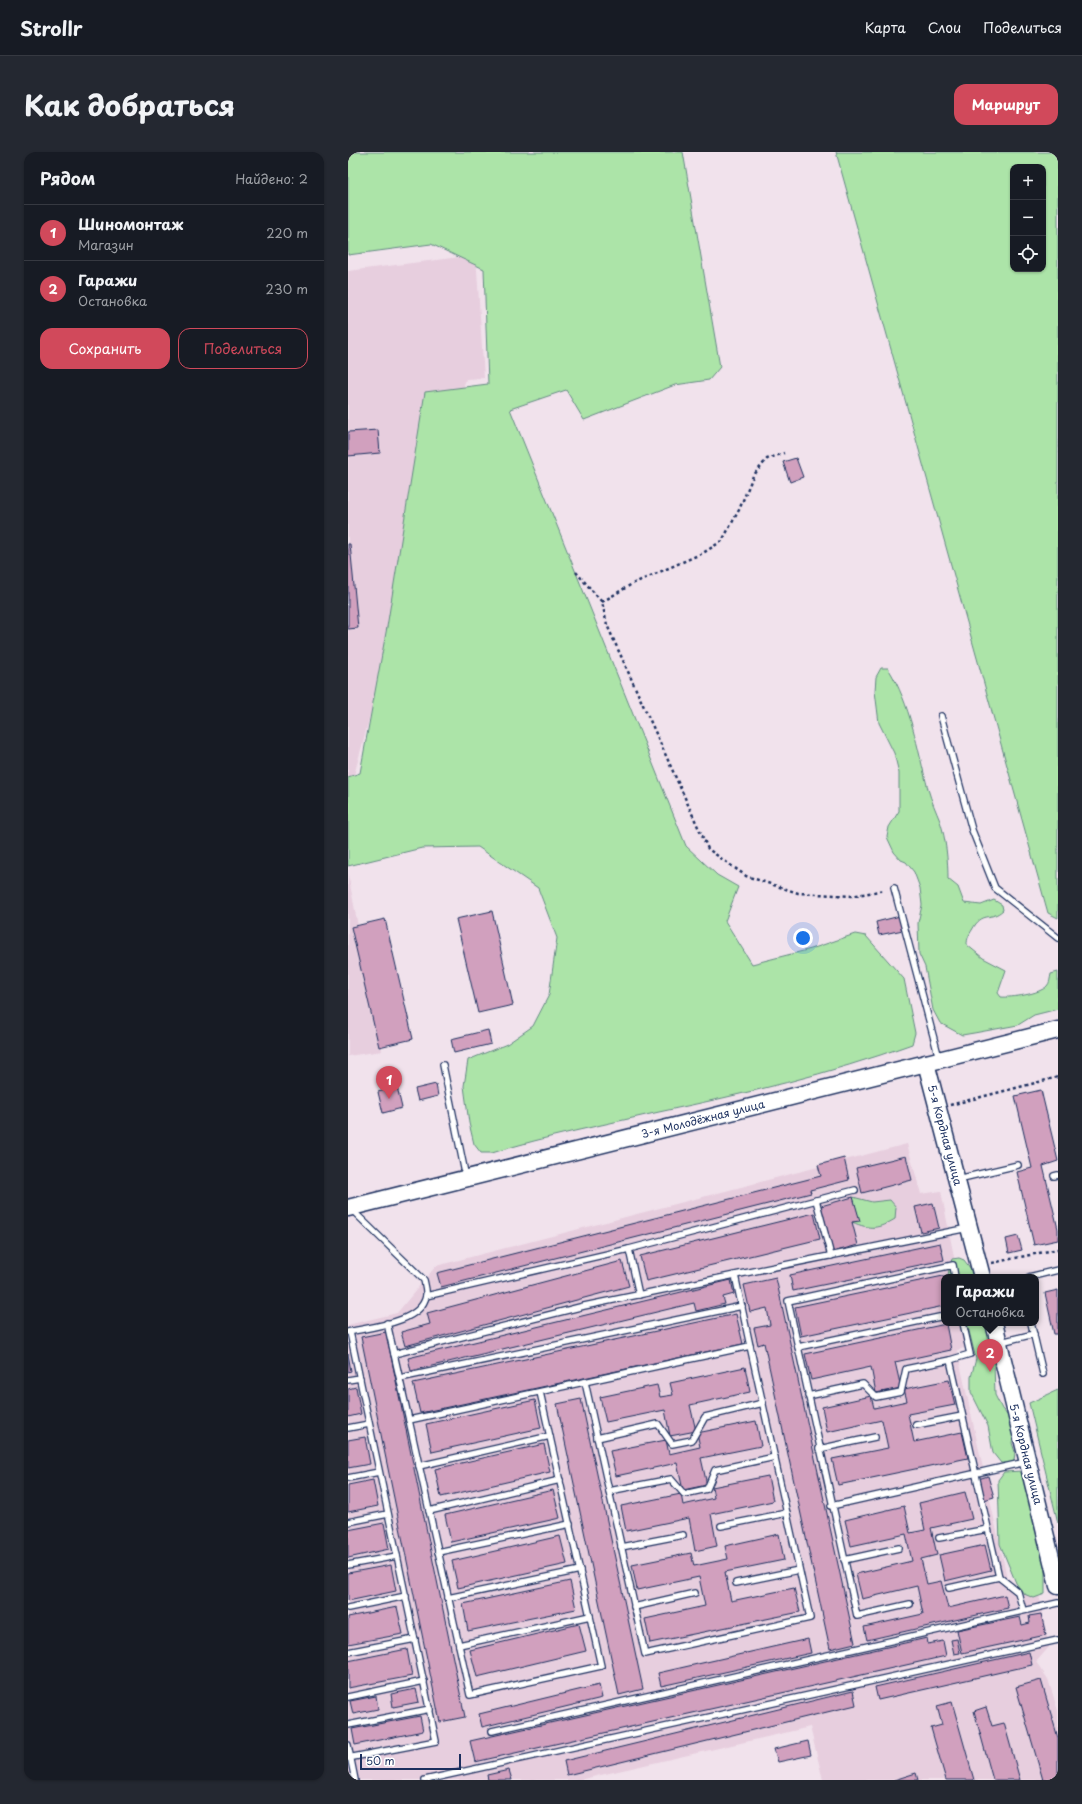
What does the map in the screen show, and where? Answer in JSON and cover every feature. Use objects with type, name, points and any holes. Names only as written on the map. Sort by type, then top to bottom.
[{"type":"main road","name":"3-я Молодёжная улица","points":[[349,1208],[1058,1030]]},
{"type":"main road","name":"5-я Кордная улица","points":[[933,1061],[938,1109],[981,1272]]},
{"type":"main road","name":"5-я Кордная улица","points":[[995,1326],[1058,1586]]},
{"type":"lane","points":[[940,716],[972,830],[995,888],[1058,938]]},
{"type":"lane","points":[[894,888],[933,1061]]},
{"type":"lane","points":[[443,1065],[466,1178]]},
{"type":"lane","points":[[957,1179],[1018,1165]]},
{"type":"lane","points":[[426,1296],[630,1250],[855,1190]]},
{"type":"lane","points":[[816,1200],[831,1256]]},
{"type":"lane","points":[[349,1208],[424,1280],[426,1296],[417,1311],[403,1320],[349,1332],[370,1424],[436,1740],[349,1758]]},
{"type":"lane","points":[[394,1354],[584,1306],[970,1228]]},
{"type":"lane","points":[[630,1250],[639,1295]]},
{"type":"lane","points":[[910,1604],[856,1616],[831,1506],[788,1301],[953,1265],[954,1274]]},
{"type":"lane","points":[[1039,1275],[1058,1270]]},
{"type":"lane","points":[[585,1382],[645,1654],[810,1618],[735,1275]]},
{"type":"lane","points":[[400,1378],[742,1306]]},
{"type":"lane","points":[[798,1347],[941,1317]]},
{"type":"lane","points":[[387,1323],[410,1420],[470,1695],[601,1666],[540,1392]]},
{"type":"lane","points":[[808,1396],[863,1384],[876,1397],[901,1392],[906,1369],[950,1360],[970,1354],[964,1326]]},
{"type":"lane","points":[[1032,1326],[1043,1374]]},
{"type":"lane","points":[[999,1342],[1034,1334]]},
{"type":"lane","points":[[410,1420],[750,1346]]},
{"type":"lane","points":[[950,1360],[1000,1577],[1018,1592],[1023,1610]]},
{"type":"lane","points":[[348,1380],[360,1378]]},
{"type":"lane","points":[[597,1438],[658,1424],[672,1444],[692,1440],[705,1417],[763,1403]]},
{"type":"lane","points":[[916,1425],[962,1416]]},
{"type":"lane","points":[[348,1428],[370,1424]]},
{"type":"lane","points":[[420,1466],[550,1436]]},
{"type":"lane","points":[[819,1449],[874,1437]]},
{"type":"lane","points":[[609,1491],[671,1479],[684,1494],[707,1489],[715,1470],[775,1457]]},
{"type":"lane","points":[[831,1506],[1028,1462]]},
{"type":"lane","points":[[348,1478],[380,1472]]},
{"type":"lane","points":[[429,1511],[560,1480]]},
{"type":"lane","points":[[721,1526],[787,1512]]},
{"type":"lane","points":[[348,1522],[388,1514]]},
{"type":"lane","points":[[438,1552],[570,1524]]},
{"type":"lane","points":[[939,1538],[988,1529]]},
{"type":"lane","points":[[621,1547],[683,1534]]},
{"type":"lane","points":[[844,1560],[899,1548]]},
{"type":"lane","points":[[348,1565],[397,1556]]},
{"type":"lane","points":[[448,1598],[580,1570]]},
{"type":"lane","points":[[736,1583],[800,1570]]},
{"type":"lane","points":[[949,1588],[1000,1577]]},
{"type":"lane","points":[[634,1607],[695,1594]]},
{"type":"lane","points":[[348,1608],[406,1596]]},
{"type":"lane","points":[[492,1731],[1058,1602]]},
{"type":"lane","points":[[459,1645],[590,1616]]},
{"type":"lane","points":[[348,1652],[415,1639]]},
{"type":"lane","points":[[425,1780],[1058,1640]]},
{"type":"lane","points":[[348,1696],[424,1681]]},
{"type":"lane","points":[[348,1725],[430,1709]]},
{"type":"lane","points":[[348,1745],[349,1758],[355,1780]]},
{"type":"path","points":[[602,602],[632,584],[703,553],[722,541],[740,510],[754,476],[767,459],[784,453]]},
{"type":"path","points":[[576,572],[602,602],[607,625],[708,849],[746,876],[798,893],[852,896],[894,888]]},
{"type":"path","points":[[938,1109],[1058,1077]]},
{"type":"path","points":[[981,1272],[1058,1249]]},
{"type":"shaded area","points":[[476,255],[484,378],[466,379],[437,468],[353,779],[348,863],[348,271]]},
{"type":"shaded area","points":[[348,874],[382,1051],[348,1056]]},
{"type":"shaded area","points":[[907,1144],[921,1194],[941,1191],[957,1274],[941,1274],[941,1326],[967,1326],[971,1346],[957,1350],[1008,1582],[1039,1595],[1049,1647],[1036,1662],[1048,1679],[1058,1711],[1058,1780],[823,1780],[810,1727],[579,1780],[348,1780],[348,1325],[397,1313],[436,1266]]},
{"type":"green space","points":[[348,152],[683,152],[720,367],[709,380],[675,385],[584,420],[566,390],[510,409],[686,846],[717,875],[738,887],[725,921],[752,964],[811,949],[855,934],[866,936],[904,979],[915,1033],[912,1044],[818,1074],[723,1098],[554,1136],[492,1153],[481,1153],[474,1144],[469,1123],[464,1086],[468,1060],[507,1044],[533,1026],[549,995],[557,938],[538,888],[478,847],[422,848],[348,866],[348,777],[360,773],[387,627],[425,392],[488,384],[484,269],[431,244],[348,255]]},
{"type":"green space","points":[[836,152],[1058,152],[1058,918],[1048,913]]},
{"type":"green space","points":[[881,668],[888,668],[896,682],[908,712],[929,793],[944,835],[948,865],[948,879],[958,887],[964,903],[981,905],[994,900],[1002,905],[1003,910],[994,915],[983,918],[976,924],[968,937],[967,945],[983,958],[1006,970],[998,993],[1001,997],[1018,996],[1043,989],[1048,985],[1051,974],[1058,972],[1058,1009],[1034,1015],[1018,1025],[962,1035],[940,1023],[933,1010],[925,967],[919,954],[918,923],[922,905],[920,888],[914,872],[906,862],[901,860],[894,852],[887,837],[889,827],[899,811],[899,773],[894,753],[879,723],[875,691],[876,677]]},
{"type":"green space","points":[[853,1197],[872,1202],[890,1200],[896,1207],[895,1219],[884,1225],[874,1227],[864,1226],[852,1222],[859,1220]]},
{"type":"green space","points":[[959,1258],[964,1260],[975,1274],[948,1274],[952,1259]]},
{"type":"green space","points":[[968,1326],[992,1326],[995,1395],[1002,1409],[1009,1417],[1014,1432],[1012,1443],[1015,1452],[1014,1461],[1009,1463],[1001,1463],[993,1453],[988,1426],[971,1392],[971,1377],[976,1359]]},
{"type":"green space","points":[[1058,1390],[1058,1523],[1029,1403]]},
{"type":"green space","points":[[1022,1471],[1045,1565],[1045,1594],[1034,1598],[1024,1594],[1016,1583],[1000,1544],[998,1480],[1004,1472]]},
{"type":"building","points":[[378,430],[380,453],[348,456],[348,432]]},
{"type":"building","points":[[796,458],[803,477],[790,482],[783,462]]},
{"type":"building","points":[[348,544],[350,544],[358,628],[348,629]]},
{"type":"building","points":[[492,911],[513,1005],[478,1013],[456,919]]},
{"type":"building","points":[[900,916],[903,930],[879,935],[876,922]]},
{"type":"building","points":[[385,919],[413,1039],[379,1047],[351,927]]},
{"type":"building","points":[[488,1030],[491,1044],[454,1053],[451,1039]]},
{"type":"building","points":[[436,1084],[438,1096],[418,1101],[415,1089]]},
{"type":"building","points":[[397,1087],[402,1108],[383,1113],[378,1092]]},
{"type":"building","points":[[1041,1090],[1058,1161],[1043,1166],[1058,1229],[1058,1240],[1034,1245],[1017,1172],[1032,1168],[1015,1096]]},
{"type":"building","points":[[906,1156],[912,1180],[862,1193],[856,1168]]},
{"type":"building","points":[[844,1158],[849,1180],[810,1190],[811,1193],[441,1287],[437,1273],[821,1176],[818,1165]]},
{"type":"building","points":[[853,1197],[860,1221],[852,1222],[858,1245],[833,1252],[821,1206]]},
{"type":"building","points":[[933,1203],[939,1228],[921,1232],[915,1207]]},
{"type":"building","points":[[814,1213],[820,1239],[646,1281],[640,1256]]},
{"type":"building","points":[[1018,1236],[1022,1250],[1009,1253],[1006,1239]]},
{"type":"building","points":[[940,1243],[944,1260],[793,1291],[790,1275]]},
{"type":"building","points":[[622,1261],[629,1286],[405,1346],[401,1332],[430,1324],[427,1313]]},
{"type":"building","points":[[941,1276],[941,1307],[801,1336],[795,1307]]},
{"type":"building","points":[[776,1278],[855,1643],[830,1649],[764,1343],[758,1345],[754,1328],[770,1325],[767,1308],[750,1312],[744,1285]]},
{"type":"building","points":[[731,1280],[734,1294],[723,1297],[725,1304],[696,1311],[694,1303],[411,1371],[408,1358]]},
{"type":"building","points":[[1058,1290],[1058,1334],[1054,1334],[1045,1293]]},
{"type":"building","points":[[736,1314],[743,1344],[420,1413],[413,1383]]},
{"type":"building","points":[[941,1325],[946,1326],[951,1350],[895,1362],[901,1388],[876,1393],[871,1367],[811,1380],[805,1354]]},
{"type":"building","points":[[386,1332],[465,1717],[440,1722],[361,1337]]},
{"type":"building","points":[[348,1354],[351,1371],[348,1372]]},
{"type":"building","points":[[745,1367],[750,1392],[690,1405],[696,1431],[670,1436],[665,1410],[606,1422],[600,1397],[657,1385],[660,1397],[673,1395],[670,1383]]},
{"type":"building","points":[[949,1380],[955,1405],[908,1414],[914,1442],[962,1432],[968,1458],[838,1485],[832,1459],[888,1448],[882,1420],[827,1432],[822,1407],[871,1396],[874,1408],[907,1401],[904,1389]]},
{"type":"building","points":[[356,1387],[361,1414],[348,1417],[348,1389]]},
{"type":"building","points":[[581,1399],[643,1689],[619,1695],[557,1404]]},
{"type":"building","points":[[535,1400],[541,1428],[432,1452],[426,1424]]},
{"type":"building","points":[[756,1421],[761,1446],[701,1458],[707,1485],[683,1490],[677,1463],[616,1476],[610,1451],[666,1440],[669,1454],[700,1447],[697,1433]]},
{"type":"building","points":[[365,1437],[370,1464],[348,1468],[348,1440]]},
{"type":"building","points":[[544,1444],[550,1472],[441,1497],[435,1469]]},
{"type":"building","points":[[768,1476],[773,1501],[711,1514],[717,1546],[695,1551],[689,1518],[626,1531],[621,1506],[681,1494],[683,1505],[714,1498],[712,1487]]},
{"type":"building","points":[[988,1476],[994,1497],[984,1500],[978,1479]]},
{"type":"building","points":[[373,1480],[378,1506],[348,1512],[348,1485]]},
{"type":"building","points":[[553,1490],[560,1518],[451,1542],[445,1515]]},
{"type":"building","points":[[965,1492],[972,1519],[931,1528],[937,1555],[921,1559],[927,1584],[941,1581],[948,1608],[1005,1595],[1008,1608],[867,1640],[864,1627],[923,1614],[917,1586],[862,1599],[856,1574],[912,1561],[906,1534],[851,1546],[845,1520],[904,1506],[910,1533],[925,1530],[919,1503]]},
{"type":"building","points":[[384,1523],[389,1549],[348,1558],[348,1530]]},
{"type":"building","points":[[779,1534],[784,1560],[725,1572],[731,1601],[794,1588],[800,1612],[650,1643],[645,1619],[705,1606],[699,1577],[637,1590],[632,1565],[691,1553],[694,1566],[728,1559],[725,1546]]},
{"type":"building","points":[[560,1536],[567,1564],[458,1588],[452,1561]]},
{"type":"building","points":[[985,1545],[991,1570],[945,1581],[939,1555]]},
{"type":"building","points":[[391,1565],[396,1591],[348,1601],[348,1573]]},
{"type":"building","points":[[570,1581],[576,1609],[468,1631],[463,1604]]},
{"type":"building","points":[[397,1607],[403,1634],[348,1644],[348,1617]]},
{"type":"building","points":[[1041,1614],[1046,1635],[962,1653],[957,1630],[1020,1617],[1022,1625],[1030,1623],[1029,1616]]},
{"type":"building","points":[[579,1624],[586,1651],[477,1677],[470,1650]]},
{"type":"building","points":[[927,1638],[928,1644],[943,1641],[946,1656],[475,1762],[470,1741]]},
{"type":"building","points":[[808,1639],[811,1653],[661,1686],[658,1673]]},
{"type":"building","points":[[957,1639],[960,1653],[954,1654],[951,1640]]},
{"type":"building","points":[[407,1649],[412,1676],[348,1688],[348,1661]]},
{"type":"building","points":[[1029,1652],[1032,1665],[878,1700],[875,1687]]},
{"type":"building","points":[[1041,1680],[1058,1738],[1058,1780],[1043,1780],[1016,1687]]},
{"type":"building","points":[[599,1685],[602,1698],[482,1727],[479,1714]]},
{"type":"building","points":[[416,1689],[419,1702],[393,1707],[391,1694]]},
{"type":"building","points":[[853,1691],[856,1705],[567,1775],[564,1761]]},
{"type":"building","points":[[376,1696],[378,1709],[353,1714],[350,1701]]},
{"type":"building","points":[[952,1702],[974,1780],[946,1780],[931,1728],[942,1725],[937,1706]]},
{"type":"building","points":[[986,1707],[992,1726],[1004,1723],[1020,1780],[993,1780],[974,1711]]},
{"type":"building","points":[[420,1716],[423,1731],[355,1745],[352,1729]]},
{"type":"building","points":[[808,1741],[811,1755],[778,1762],[774,1749]]},
{"type":"building","points":[[509,1770],[512,1780],[488,1780],[487,1775]]},
{"type":"building","points":[[916,1773],[918,1780],[894,1780]]},
{"type":"place","name":"Шиномонтаж","points":[[389,1099]]},
{"type":"place","name":"Гаражи","points":[[990,1372]]}]
